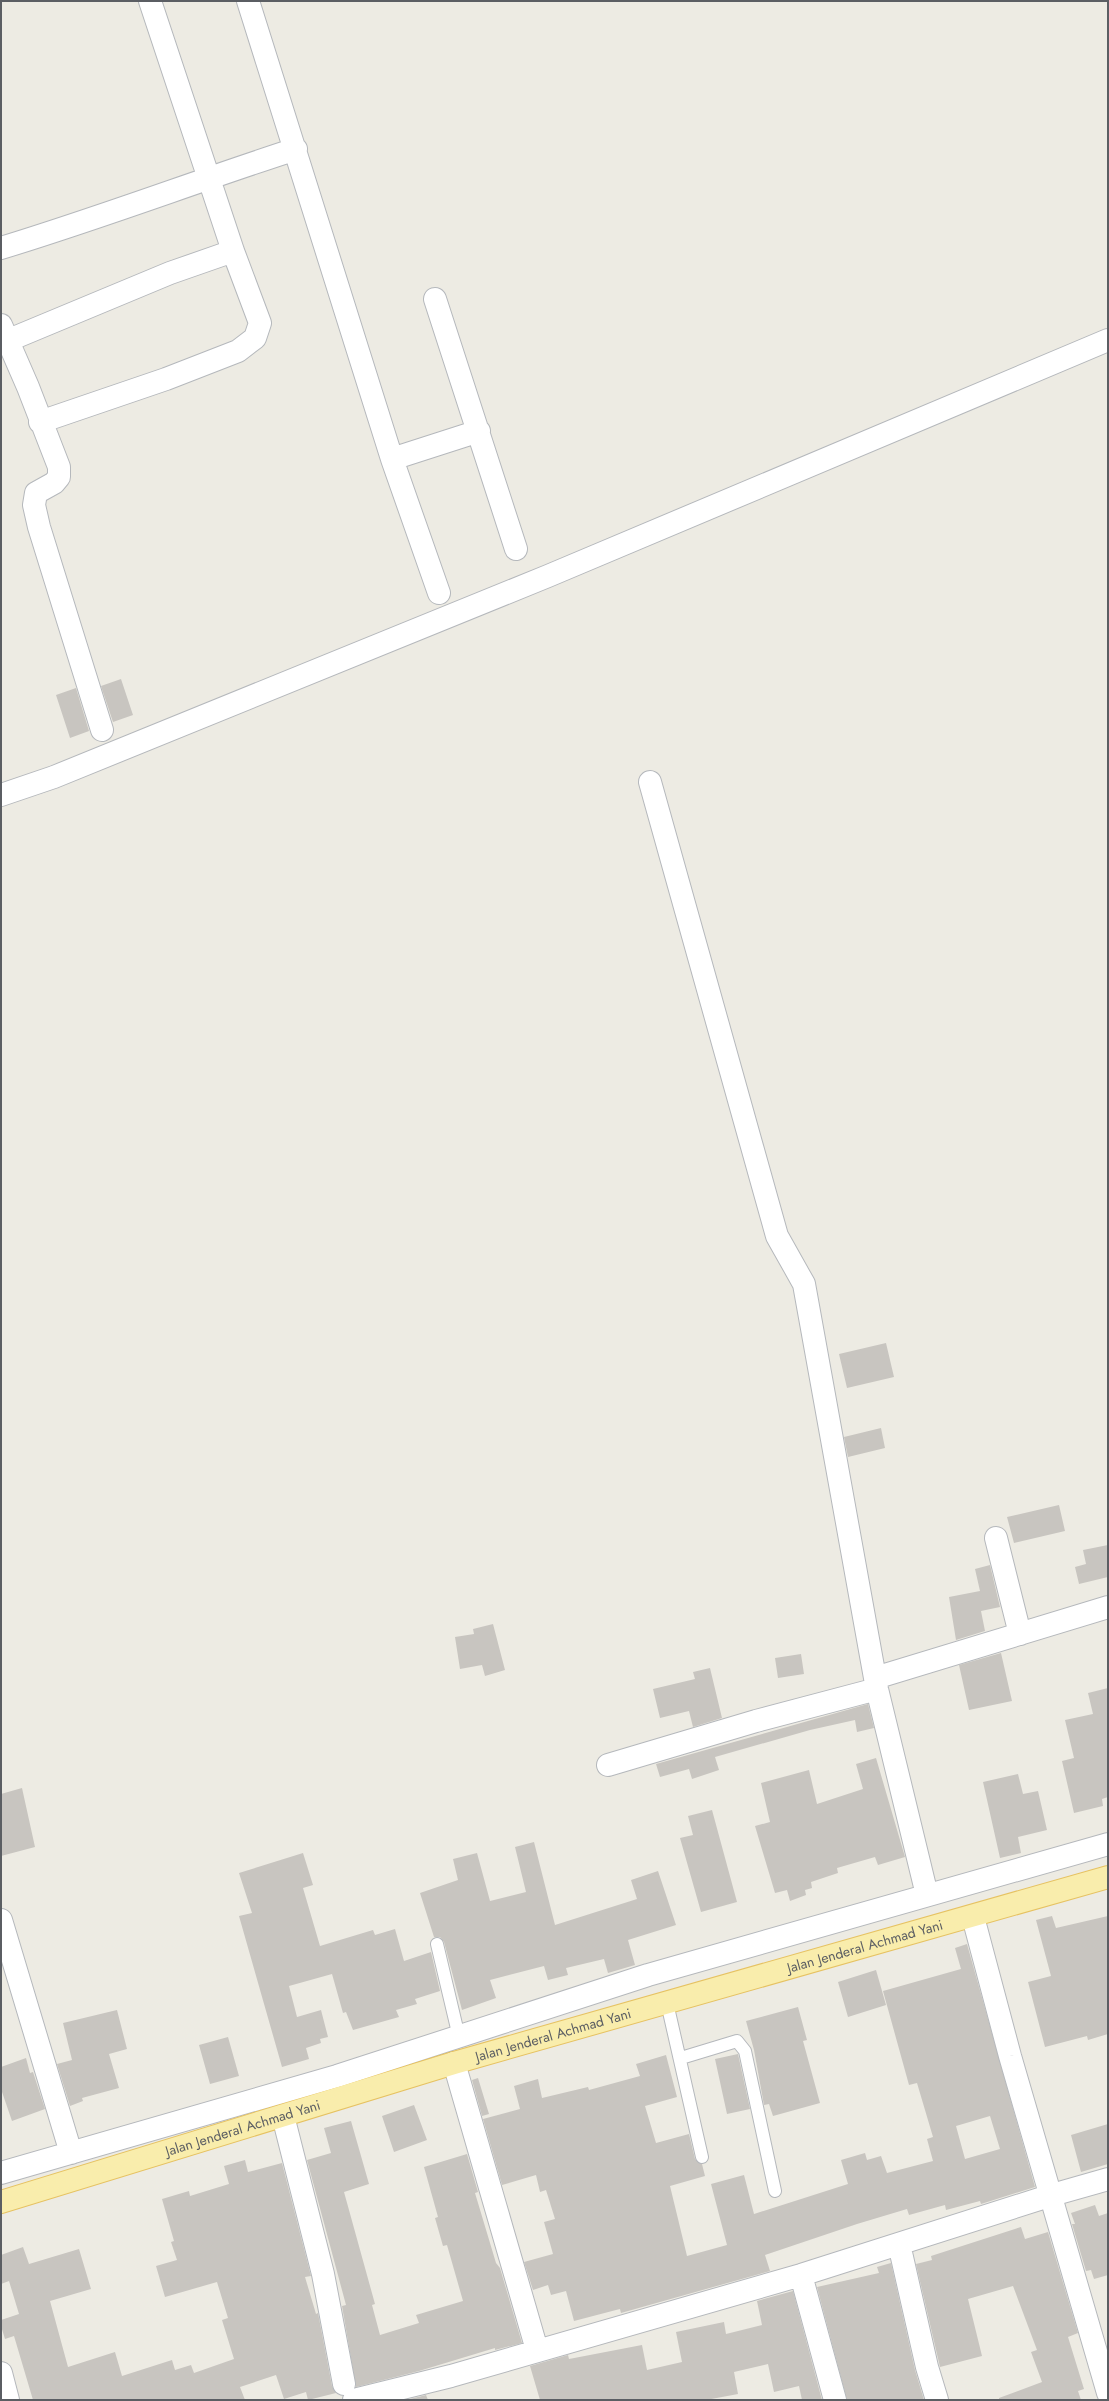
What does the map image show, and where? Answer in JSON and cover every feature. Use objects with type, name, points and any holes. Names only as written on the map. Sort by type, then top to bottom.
[{"type":"main road","name":"Jalan Jenderal Achmad Yani","points":[[1,2202],[454,2063],[973,1917],[1108,1877]]},
{"type":"street","points":[[40,422],[166,379],[238,351],[255,338],[260,323],[234,251],[150,1]]},
{"type":"street","points":[[248,1],[296,149],[392,459],[439,593]]},
{"type":"street","points":[[1,248],[65,228],[209,177],[296,149]]},
{"type":"street","points":[[102,730],[38,527],[34,505],[36,493],[54,483],[59,477],[59,467],[5,333],[234,251]]},
{"type":"street","points":[[435,299],[516,549]]},
{"type":"street","points":[[1,796],[54,777],[548,576],[1108,340]]},
{"type":"street","points":[[392,459],[479,431]]},
{"type":"street","points":[[650,782],[777,1236],[804,1284],[876,1683],[928,1896]]},
{"type":"street","points":[[996,1538],[1020,1634]]},
{"type":"street","points":[[608,1765],[876,1683],[1108,1606]]},
{"type":"street","points":[[1,2173],[337,2076],[648,1975],[1108,1844]]},
{"type":"street","points":[[973,1917],[1010,2056],[1052,2195],[1108,2393]]},
{"type":"street","points":[[1,1920],[6,1958],[71,2153]]},
{"type":"street","points":[[454,2063],[537,2350]]},
{"type":"street","points":[[283,2116],[323,2274],[349,2392],[451,2376],[537,2350],[801,2276],[1052,2195],[1108,2179]]},
{"type":"street","points":[[899,2244],[927,2367],[937,2400]]},
{"type":"street","points":[[801,2276],[835,2400]]},
{"type":"street","points":[[1,2373],[8,2400]]},
{"type":"lane","points":[[437,1944],[459,2037]]},
{"type":"lane","points":[[667,2003],[681,2058],[702,2157]]},
{"type":"lane","points":[[681,2058],[737,2041],[741,2044],[745,2051],[775,2191]]},
{"type":"building","points":[[121,679],[133,715],[113,722],[101,686]]},
{"type":"building","points":[[76,688],[89,731],[70,738],[56,695]]},
{"type":"building","points":[[886,1343],[894,1377],[847,1388],[839,1354]]},
{"type":"building","points":[[881,1428],[885,1448],[848,1457],[844,1437]]},
{"type":"building","points":[[1059,1505],[1065,1531],[1014,1543],[1007,1517]]},
{"type":"building","points":[[1108,1545],[1108,1577],[1079,1584],[1075,1567],[1086,1564],[1083,1550]]},
{"type":"building","points":[[990,1565],[1000,1607],[981,1611],[985,1631],[956,1640],[949,1597],[980,1591],[975,1569]]},
{"type":"building","points":[[493,1624],[505,1670],[485,1676],[482,1665],[460,1669],[455,1637],[474,1634],[473,1629]]},
{"type":"building","points":[[1001,1653],[1012,1701],[969,1710],[959,1665]]},
{"type":"building","points":[[801,1654],[804,1674],[778,1678],[775,1658]]},
{"type":"building","points":[[710,1668],[722,1718],[693,1727],[689,1711],[660,1718],[653,1689],[695,1679],[693,1672]]},
{"type":"building","points":[[1108,1688],[1108,1797],[1102,1799],[1103,1806],[1074,1813],[1062,1761],[1074,1758],[1065,1720],[1093,1714],[1088,1693]]},
{"type":"building","points":[[868,1704],[874,1728],[857,1732],[855,1720],[810,1730],[715,1757],[719,1770],[692,1779],[689,1769],[660,1777],[656,1764]]},
{"type":"building","points":[[876,1758],[905,1857],[878,1865],[875,1857],[837,1868],[838,1873],[811,1882],[812,1888],[805,1890],[806,1895],[790,1901],[787,1890],[775,1893],[755,1826],[770,1822],[761,1783],[809,1770],[817,1804],[863,1789],[856,1764]]},
{"type":"building","points":[[1018,1774],[1023,1794],[1038,1791],[1047,1830],[1018,1837],[1021,1853],[1000,1858],[983,1782]]},
{"type":"building","points":[[22,1788],[35,1847],[1,1856],[1,1794]]},
{"type":"building","points":[[712,1810],[737,1902],[701,1912],[680,1838],[693,1835],[688,1816]]},
{"type":"building","points":[[534,1842],[555,1925],[637,1899],[631,1880],[658,1871],[676,1925],[628,1940],[635,1965],[608,1973],[604,1959],[566,1968],[568,1975],[548,1980],[544,1966],[490,1980],[496,1998],[462,2010],[444,1942],[440,1937],[434,1937],[420,1893],[458,1880],[453,1859],[477,1853],[490,1901],[526,1892],[515,1847]]},
{"type":"building","points":[[303,1853],[313,1885],[303,1888],[320,1946],[373,1930],[375,1935],[395,1929],[404,1961],[431,1952],[440,1991],[415,1999],[417,2004],[396,2010],[399,2017],[353,2030],[346,2012],[343,2013],[332,1974],[289,1986],[297,2017],[321,2010],[328,2037],[320,2039],[321,2043],[306,2048],[309,2059],[282,2067],[239,1916],[252,1913],[239,1873]]},
{"type":"building","points":[[1052,1916],[1056,1928],[1108,1916],[1108,2034],[1088,2040],[1087,2036],[1045,2047],[1028,1982],[1051,1976],[1036,1920]]},
{"type":"building","points":[[967,1944],[1035,2187],[981,2204],[980,2201],[946,2210],[945,2205],[909,2215],[907,2209],[857,2224],[765,2255],[770,2271],[621,2313],[620,2309],[574,2321],[566,2291],[551,2295],[548,2285],[533,2290],[524,2262],[553,2254],[544,2222],[555,2219],[546,2190],[540,2192],[536,2175],[502,2185],[483,2119],[520,2109],[514,2086],[538,2079],[542,2098],[588,2087],[589,2090],[640,2076],[636,2064],[666,2055],[677,2097],[645,2106],[656,2143],[689,2134],[695,2159],[702,2164],[705,2176],[670,2186],[687,2256],[727,2245],[711,2184],[744,2175],[754,2214],[848,2184],[841,2160],[865,2153],[867,2160],[881,2156],[887,2173],[933,2161],[927,2139],[933,2137],[917,2083],[909,2085],[883,1991],[961,1969],[955,1948]],"holes":[[[990,2116],[1000,2149],[965,2159],[956,2126]]]},
{"type":"building","points":[[876,1970],[886,2005],[848,2017],[838,1982]]},
{"type":"building","points":[[798,2007],[807,2040],[803,2041],[820,2103],[773,2116],[769,2104],[764,2105],[754,2050],[746,2021]]},
{"type":"building","points":[[117,2010],[127,2049],[109,2054],[119,2088],[82,2098],[83,2101],[70,2106],[57,2064],[72,2060],[63,2023]]},
{"type":"building","points":[[228,2037],[239,2076],[210,2084],[199,2045]]},
{"type":"building","points":[[738,2054],[750,2109],[727,2114],[715,2059]]},
{"type":"building","points":[[26,2058],[30,2073],[33,2072],[45,2109],[12,2121],[1,2089],[1,2067]]},
{"type":"building","points":[[478,2078],[489,2114],[482,2116],[472,2080]]},
{"type":"building","points":[[414,2105],[427,2140],[394,2152],[382,2116]]},
{"type":"building","points":[[351,2121],[369,2184],[344,2192],[375,2304],[372,2305],[380,2335],[419,2323],[416,2315],[463,2301],[447,2245],[443,2246],[435,2218],[438,2217],[424,2167],[467,2154],[478,2192],[475,2193],[496,2263],[500,2268],[522,2343],[495,2350],[495,2348],[419,2371],[356,2387],[342,2306],[346,2305],[307,2160],[331,2153],[324,2128]]},
{"type":"building","points":[[1108,2124],[1108,2164],[1081,2172],[1071,2135]]},
{"type":"building","points":[[245,2160],[248,2172],[282,2163],[311,2276],[305,2277],[316,2314],[318,2313],[332,2386],[336,2393],[308,2400],[306,2392],[284,2399],[276,2375],[240,2387],[245,2400],[33,2400],[14,2336],[5,2339],[1,2326],[1,2320],[19,2314],[9,2281],[1,2284],[1,2255],[23,2247],[29,2264],[79,2249],[91,2289],[50,2301],[68,2367],[115,2352],[122,2376],[172,2360],[175,2370],[191,2365],[194,2373],[234,2359],[222,2320],[228,2318],[217,2282],[165,2297],[156,2266],[177,2260],[171,2242],[174,2241],[162,2199],[189,2191],[190,2196],[229,2184],[224,2166]]},
{"type":"building","points":[[1095,2205],[1099,2216],[1108,2213],[1108,2275],[1094,2279],[1091,2270],[1086,2271],[1072,2224],[1075,2224],[1071,2213]]},
{"type":"building","points":[[1021,2227],[1025,2239],[1048,2232],[1078,2333],[1068,2337],[1084,2389],[1078,2391],[1081,2400],[999,2400],[999,2398],[1042,2382],[1031,2352],[1037,2350],[1013,2286],[968,2299],[982,2356],[940,2367],[916,2264],[932,2260],[931,2256]]},
{"type":"building","points":[[891,2263],[915,2370],[924,2400],[847,2400],[817,2287],[879,2273],[877,2267]]},
{"type":"building","points":[[793,2291],[822,2400],[802,2400],[799,2386],[774,2392],[768,2364],[734,2372],[738,2394],[706,2400],[540,2400],[530,2366],[568,2355],[569,2359],[642,2345],[647,2370],[682,2362],[676,2332],[724,2322],[726,2334],[762,2325],[757,2301]]},
{"type":"building","points":[[426,2395],[428,2400],[406,2400]]}]
